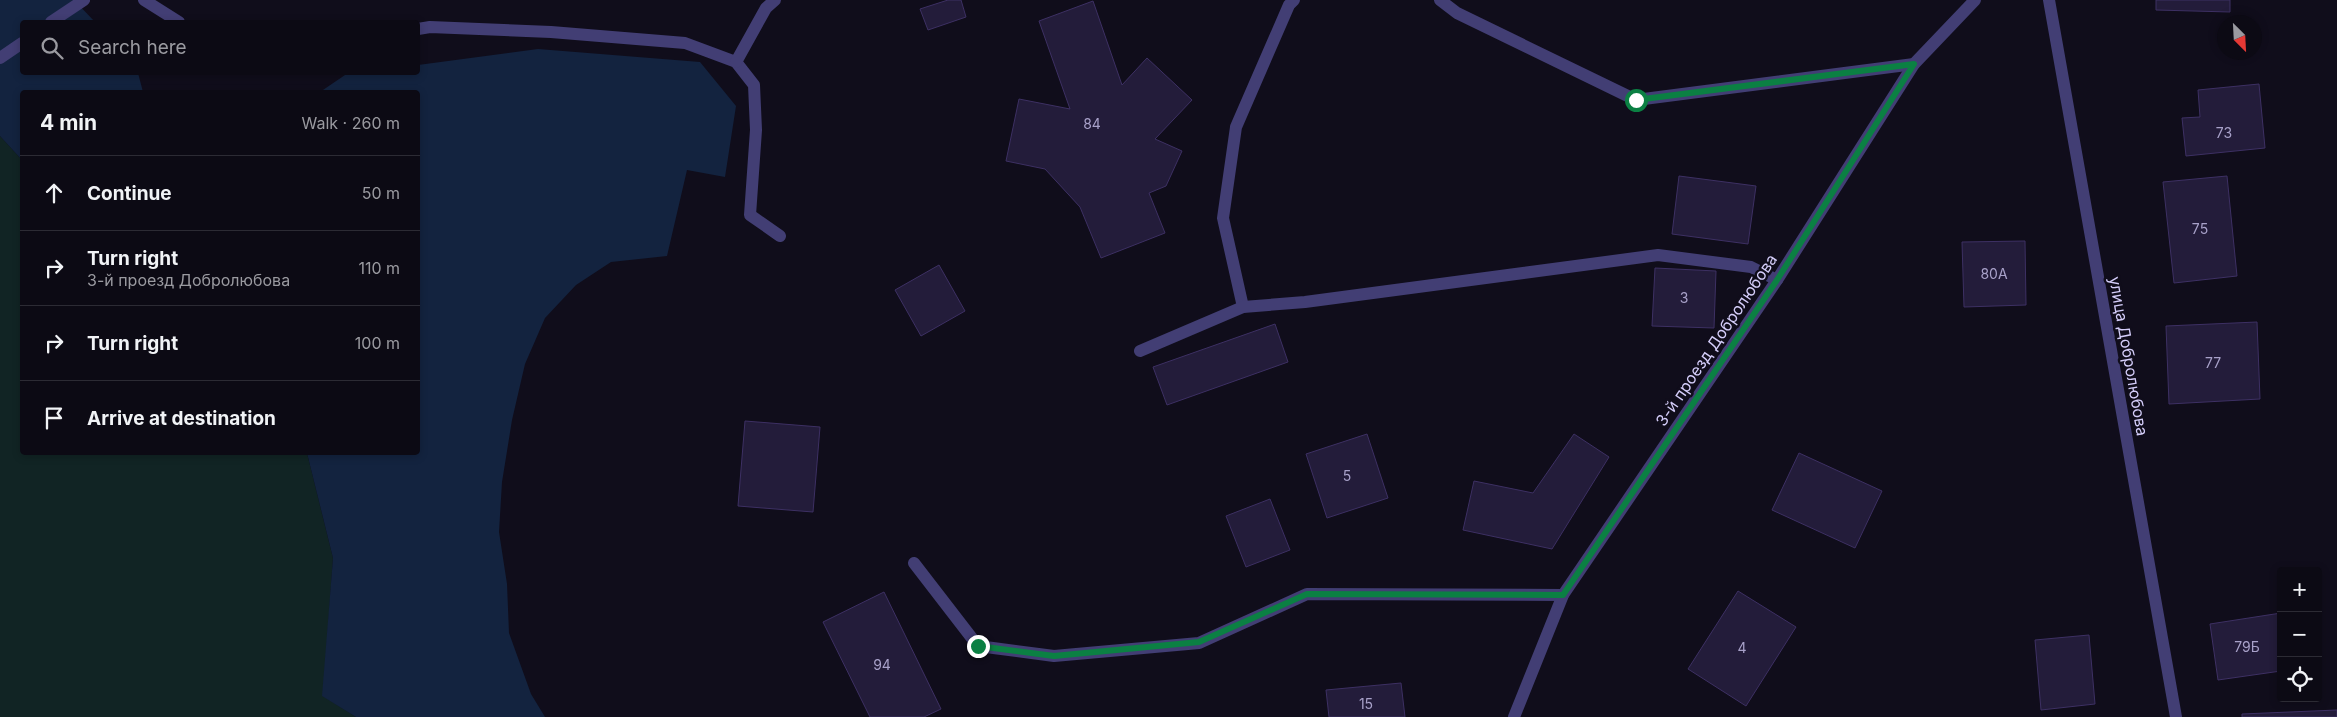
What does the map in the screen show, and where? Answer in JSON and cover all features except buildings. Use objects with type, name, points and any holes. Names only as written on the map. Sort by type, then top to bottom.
[{"type":"street","points":[[54,20],[84,0]]},
{"type":"street","points":[[144,0],[176,20]]},
{"type":"street","points":[[736,62],[766,8],[775,0]]},
{"type":"street","points":[[1243,307],[1223,218],[1236,127],[1289,5],[1294,0]]},
{"type":"street","points":[[1440,0],[1457,13],[1636,100],[1914,64]]},
{"type":"street","name":"3-й проезд Добролюбова","points":[[1514,717],[1563,595],[1777,280],[1914,64],[1975,0]]},
{"type":"street","name":"улица Добролюбова","points":[[2049,0],[2176,717]]},
{"type":"street","points":[[420,29],[430,27],[551,32],[685,44],[736,62],[754,85],[756,130],[750,215],[780,236]]},
{"type":"street","points":[[0,58],[20,43]]},
{"type":"street","points":[[1140,351],[1243,307],[1305,302],[1658,255],[1751,267],[1777,280]]},
{"type":"street","points":[[914,563],[978,646],[1054,656],[1199,642],[1307,594],[1563,595]]},
{"type":"green space","points":[[0,136],[20,158],[20,455],[307,455],[333,558],[323,696],[356,717],[0,717]]},
{"type":"water","points":[[0,0],[74,0],[93,20],[20,20],[20,75],[139,75],[142,90],[20,90],[20,158],[0,136]]},
{"type":"water","points":[[538,49],[700,62],[736,106],[725,177],[687,170],[667,256],[611,262],[576,285],[545,318],[525,364],[512,420],[502,482],[499,532],[507,584],[509,633],[531,694],[545,717],[356,717],[322,696],[333,558],[307,455],[420,455],[420,90],[323,90],[345,75],[420,75],[420,65]]},
{"type":"route","points":[[978,646],[1054,656],[1199,642],[1307,594],[1563,595],[1777,280],[1914,64],[1636,100]]}]
